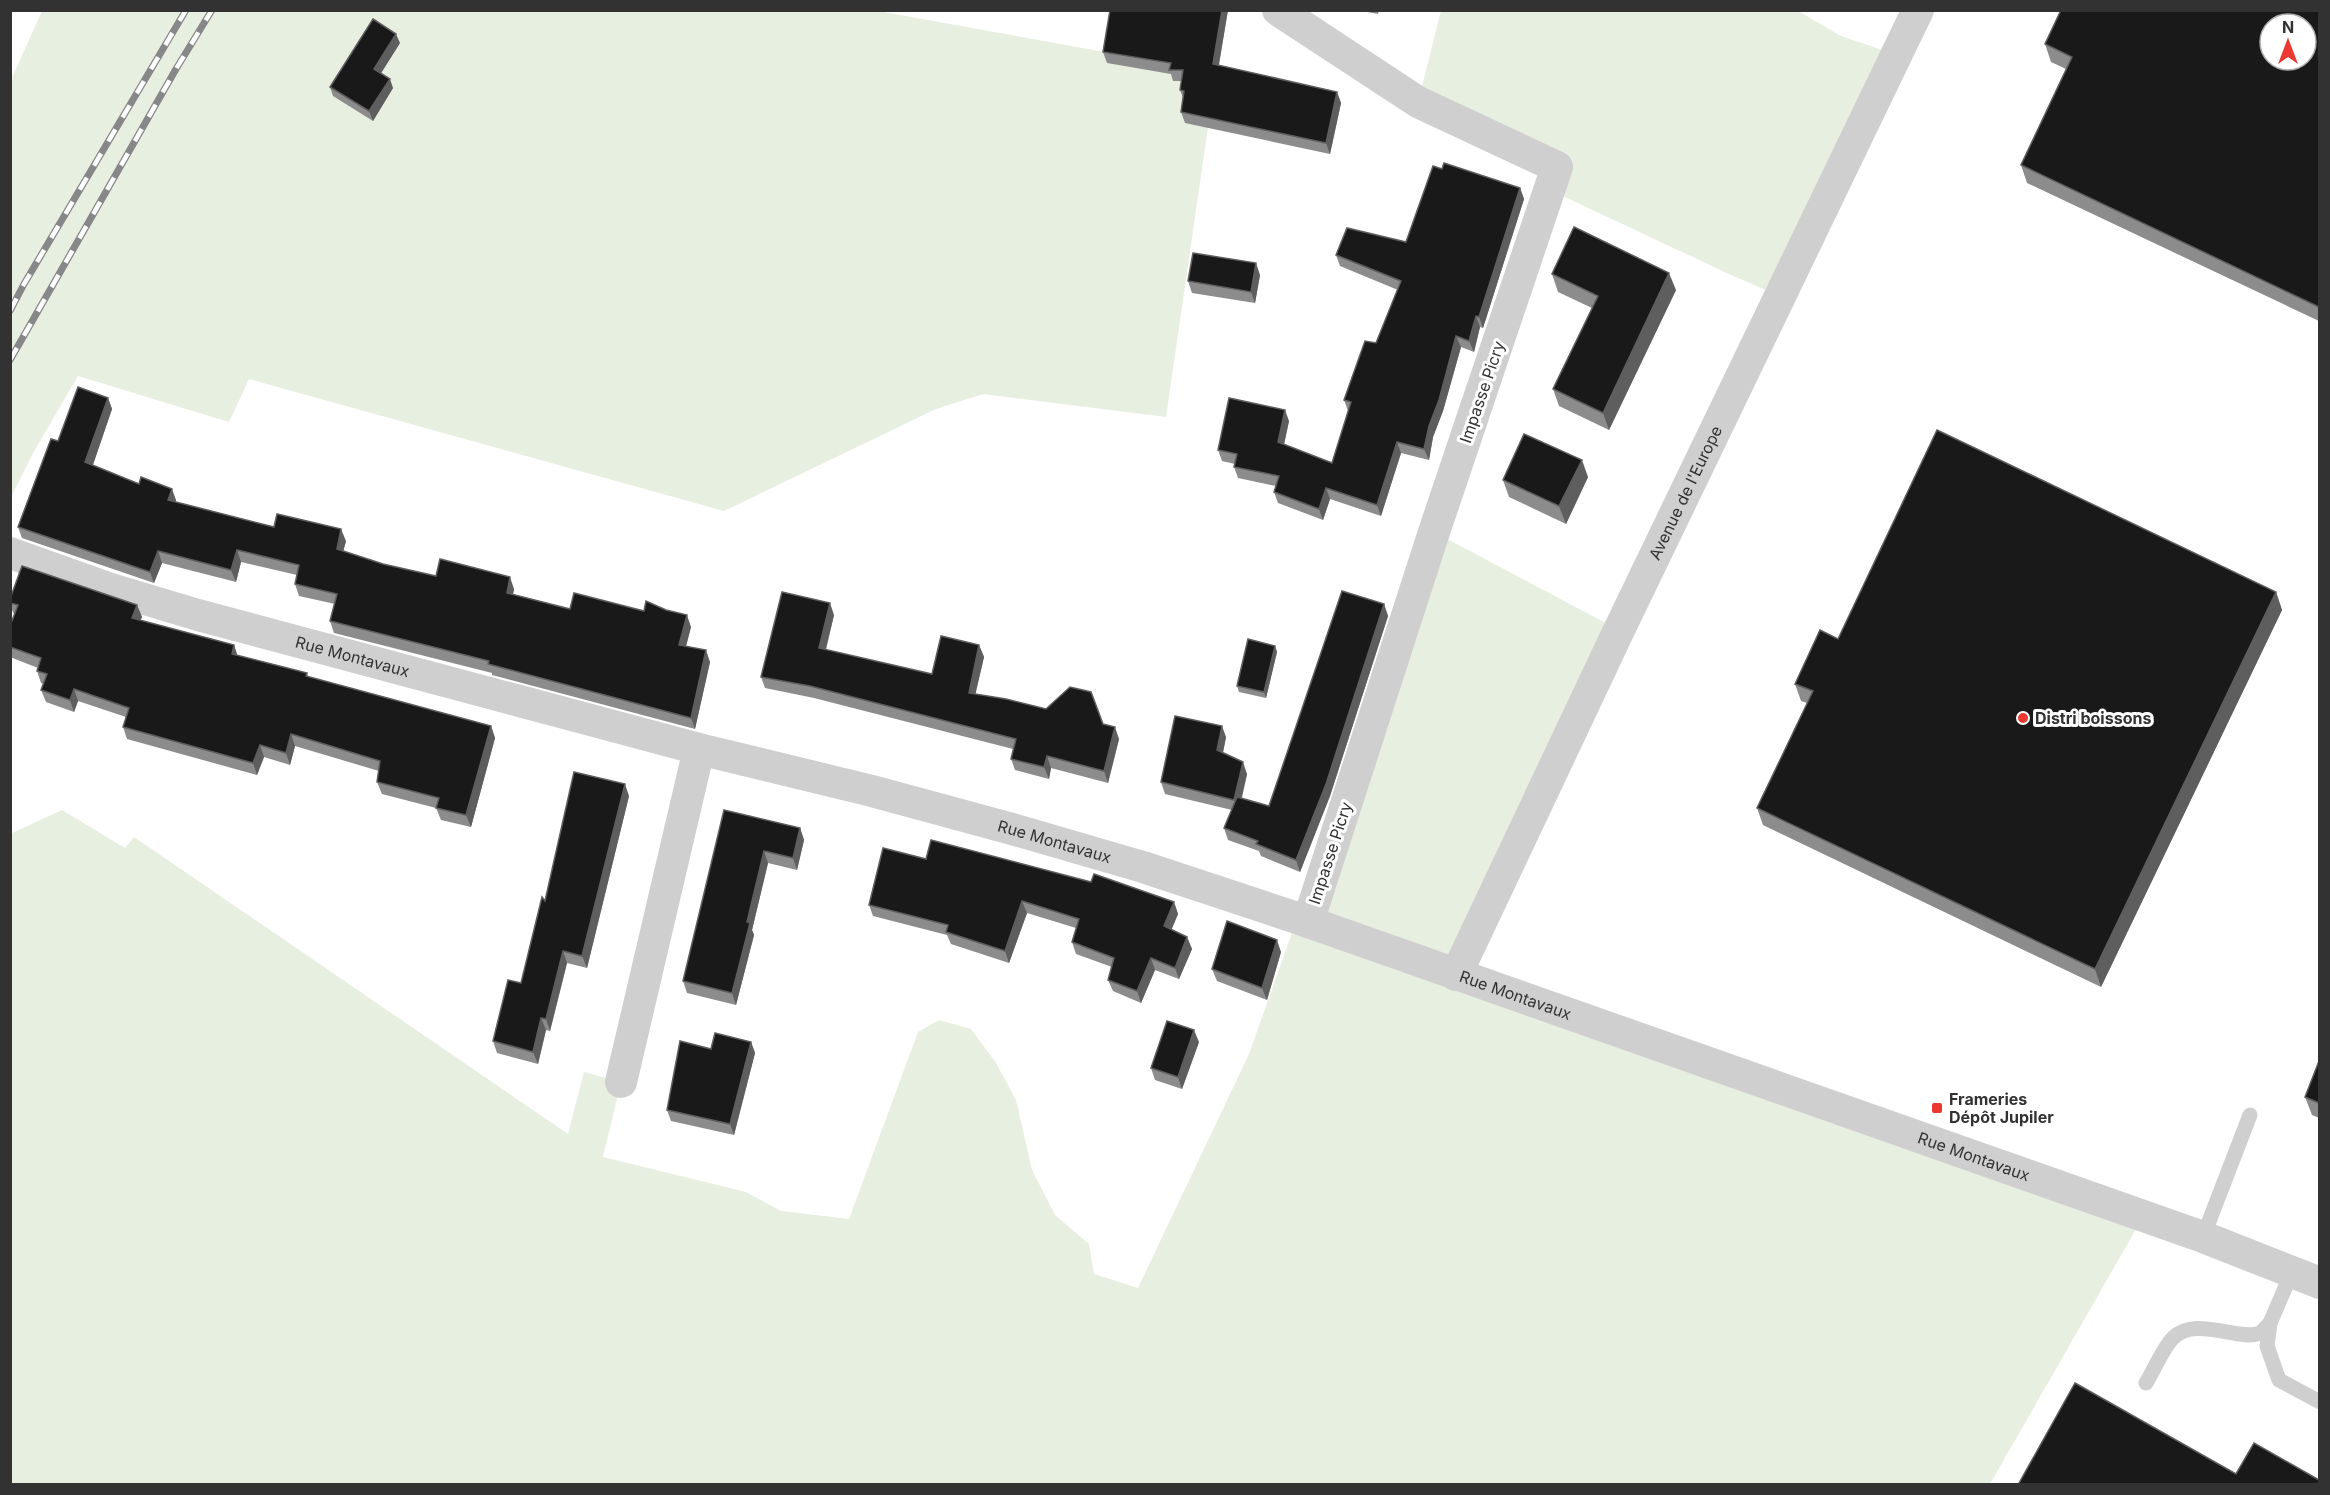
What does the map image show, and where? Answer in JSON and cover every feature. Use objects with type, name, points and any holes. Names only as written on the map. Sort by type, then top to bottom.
[{"type":"street","name":"Impasse Picry","points":[[1278,10],[1418,102],[1557,167],[1434,532],[1308,922]]},
{"type":"street","name":"Avenue de l'Europe","points":[[1456,975],[1619,630],[1918,10]]},
{"type":"street","name":"Rue Montavaux","points":[[10,553],[111,589],[198,615],[699,749],[872,791],[1143,867],[1308,922],[2203,1237],[2306,1277]]},
{"type":"street","points":[[621,1082],[699,749]]},
{"type":"lane","points":[[2203,1237],[2250,1115]]},
{"type":"lane","points":[[2146,1383],[2173,1338],[2186,1330],[2211,1329],[2248,1334],[2259,1333],[2270,1323],[2306,1277]]},
{"type":"lane","points":[[2270,1323],[2267,1347],[2279,1380],[2319,1402]]},
{"type":"shaded area","points":[[42,11],[878,11],[1216,72],[1166,417],[983,394],[936,409],[724,511],[249,379],[229,422],[78,376],[33,453],[11,497],[11,80]]},
{"type":"shaded area","points":[[1441,11],[1798,11],[1841,36],[1897,55],[1780,296],[1550,190],[1557,167],[1418,102]]},
{"type":"shaded area","points":[[1434,532],[1619,630],[1456,975],[2143,1217],[1990,1484],[11,1484],[10,834],[62,810],[125,848],[134,837],[568,1134],[584,1072],[621,1082],[603,1157],[746,1192],[781,1211],[849,1219],[918,1032],[939,1020],[971,1029],[996,1063],[1016,1100],[1032,1170],[1055,1215],[1089,1244],[1094,1274],[1138,1288],[1249,1054]]},
{"type":"building","points":[[1110,10],[1222,10],[1213,64],[1337,92],[1326,143],[1181,112],[1184,91],[1180,90],[1183,70],[1169,70],[1171,63],[1103,52]]},
{"type":"building","points":[[2061,10],[2319,10],[2319,307],[2021,165],[2072,57],[2045,44]]},
{"type":"building","points":[[373,19],[396,34],[374,69],[390,79],[369,111],[330,87]]},
{"type":"building","points":[[1444,163],[1520,188],[1479,317],[1476,316],[1469,341],[1456,336],[1424,449],[1397,442],[1377,505],[1326,488],[1319,509],[1274,492],[1279,476],[1234,467],[1237,454],[1218,450],[1229,398],[1285,410],[1278,442],[1332,463],[1351,402],[1344,400],[1365,341],[1376,343],[1401,281],[1336,255],[1347,228],[1406,242],[1433,166],[1442,169]]},
{"type":"building","points":[[1574,227],[1669,273],[1603,413],[1553,389],[1598,296],[1552,274]]},
{"type":"building","points":[[1193,253],[1256,263],[1251,292],[1188,281]]},
{"type":"building","points":[[78,387],[108,398],[85,462],[139,484],[141,477],[172,489],[168,500],[274,527],[277,514],[341,529],[337,549],[383,564],[436,576],[440,559],[510,577],[507,593],[570,609],[574,593],[644,611],[646,601],[666,610],[687,615],[679,645],[706,650],[691,718],[488,664],[489,661],[330,621],[337,594],[295,584],[299,565],[237,550],[231,570],[158,551],[150,572],[18,527],[51,439],[58,441]]},
{"type":"building","name":"Distri boissons","points":[[1937,430],[2276,592],[2095,969],[1757,808],[1813,691],[1795,684],[1820,630],[1838,639]]},
{"type":"building","points":[[1524,434],[1582,460],[1559,506],[1503,480]]},
{"type":"building","points":[[22,566],[137,605],[132,618],[234,645],[232,654],[491,726],[466,815],[436,808],[439,798],[377,782],[380,761],[291,734],[286,753],[260,745],[253,763],[123,727],[129,708],[74,689],[70,700],[41,690],[47,674],[37,671],[41,658],[10,647],[10,626],[18,605],[10,603],[10,599]]},
{"type":"building","points":[[1342,591],[1384,604],[1326,784],[1296,860],[1256,844],[1258,841],[1224,828],[1237,797],[1269,806]]},
{"type":"building","points":[[782,592],[830,603],[819,648],[932,674],[941,636],[979,645],[969,693],[1046,709],[1070,687],[1091,692],[1103,724],[1115,727],[1104,771],[1047,756],[1044,767],[1011,759],[1016,739],[810,686],[761,677]]},
{"type":"building","points":[[1248,639],[1275,646],[1264,692],[1237,686]]},
{"type":"building","points":[[1175,716],[1222,726],[1217,750],[1243,762],[1234,800],[1161,782]]},
{"type":"building","points":[[574,772],[625,784],[582,956],[563,951],[546,1019],[541,1018],[533,1052],[493,1041],[508,980],[521,983],[542,897],[545,901]]},
{"type":"building","points":[[724,810],[800,828],[793,858],[764,851],[747,922],[750,923],[732,993],[683,981]]},
{"type":"building","points":[[931,840],[1091,882],[1094,874],[1174,902],[1164,926],[1187,937],[1175,968],[1151,958],[1137,991],[1108,980],[1114,958],[1072,942],[1079,919],[1022,901],[1005,951],[946,932],[948,925],[869,905],[883,848],[926,859]]},
{"type":"building","points":[[1227,921],[1277,940],[1262,988],[1212,969]]},
{"type":"building","points":[[1167,1021],[1194,1030],[1178,1077],[1151,1068]]},
{"type":"building","points":[[715,1033],[751,1042],[730,1124],[667,1110],[680,1041],[711,1049]]},
{"type":"building","points":[[2319,1061],[2319,1103],[2305,1097]]},
{"type":"building","points":[[2075,1383],[2236,1474],[2254,1443],[2319,1480],[2319,1485],[2018,1485]]},
{"type":"railway","points":[[10,311],[186,10]]},
{"type":"railway","points":[[10,360],[212,10]]},
{"type":"place","name":"Distri boissons","points":[[2023,718]]},
{"type":"place","name":"Frameries Dépôt Jupiler","points":[[1937,1108]]}]
